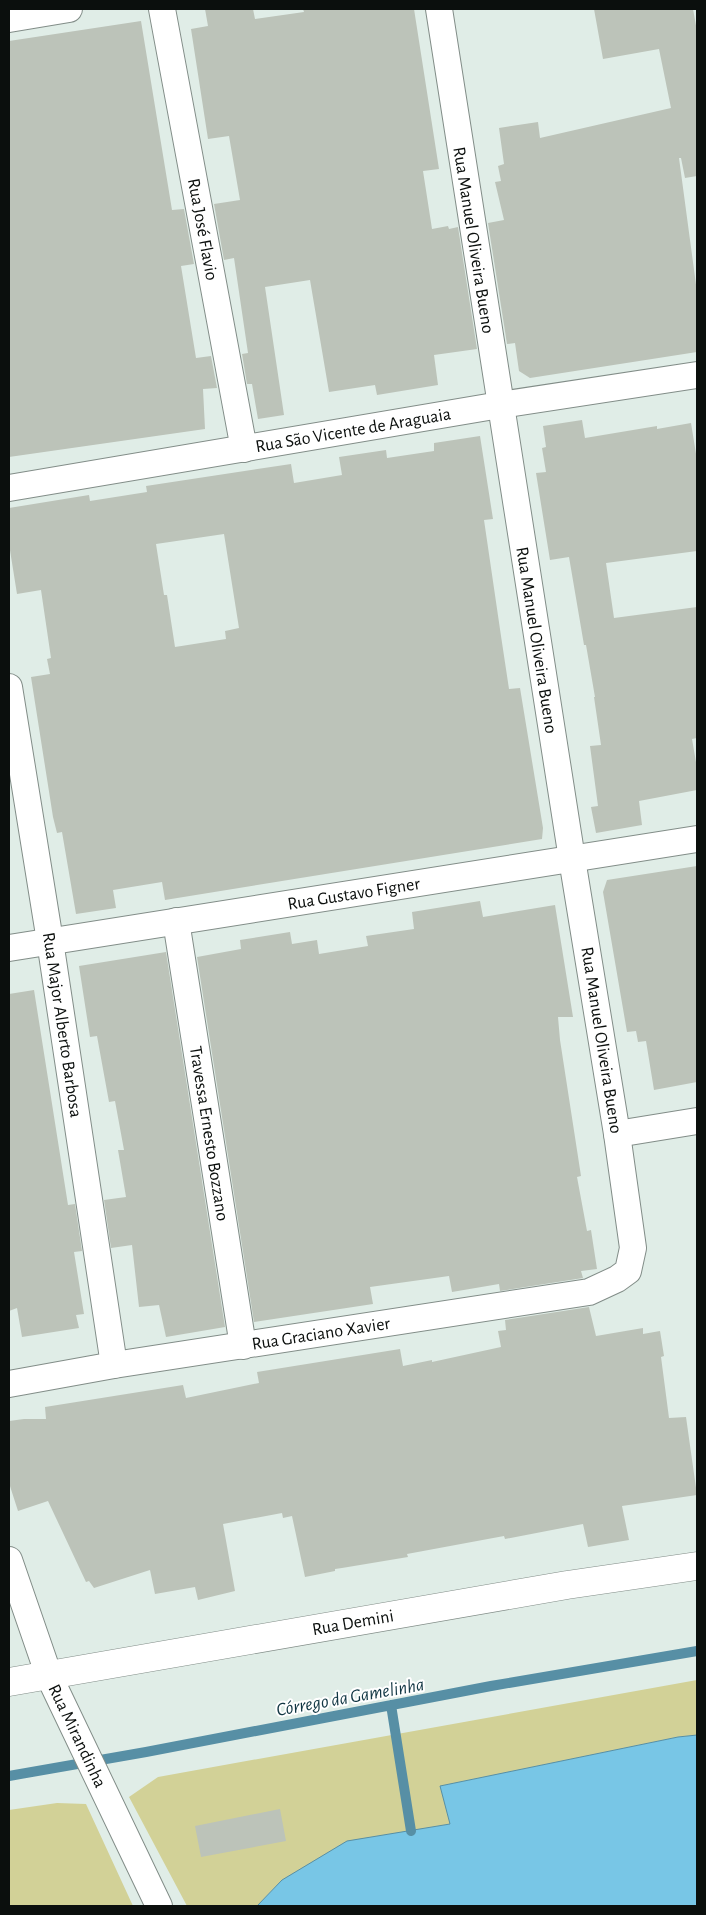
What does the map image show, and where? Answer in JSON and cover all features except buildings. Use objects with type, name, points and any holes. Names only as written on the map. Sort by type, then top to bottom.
[{"type":"street","points":[[9,19],[69,9]]},
{"type":"street","name":"Rua José Flavio","points":[[162,9],[244,449]]},
{"type":"street","name":"Rua Manuel Oliveira Bueno","points":[[438,9],[617,1134],[633,1248],[628,1271]]},
{"type":"street","name":"Rua São Vicente de Araguaia","points":[[9,488],[500,405],[697,375]]},
{"type":"street","name":"Rua Major Alberto Barbosa","points":[[9,687],[50,941],[114,1365]]},
{"type":"street","name":"Rua Gustavo Figner","points":[[9,948],[697,839]]},
{"type":"street","name":"Travessa Ernesto Bozzano","points":[[176,921],[243,1346]]},
{"type":"street","points":[[617,1134],[697,1121]]},
{"type":"street","name":"Rua Graciano Xavier","points":[[9,1384],[114,1365],[589,1292],[617,1279],[628,1271]]},
{"type":"street","name":"Rua Mirandinha","points":[[9,1560],[49,1676],[159,1906]]},
{"type":"street","name":"Rua Demini","points":[[9,1682],[567,1585],[697,1566]]},
{"type":"shaded area","points":[[697,1680],[697,1735],[678,1737],[441,1786],[450,1824],[411,1831],[282,1880],[257,1906],[187,1906],[129,1797],[158,1777]]},
{"type":"shaded area","points":[[57,1803],[86,1804],[133,1906],[9,1906],[9,1810]]},
{"type":"water","points":[[697,1735],[697,1906],[257,1906],[282,1880],[347,1841],[450,1824],[440,1786],[678,1737]]},
{"type":"waterway","name":"Córrego da Gamelinha","points":[[9,1776],[146,1752],[491,1686],[697,1651]]},
{"type":"waterway","points":[[391,1705],[411,1831]]}]
